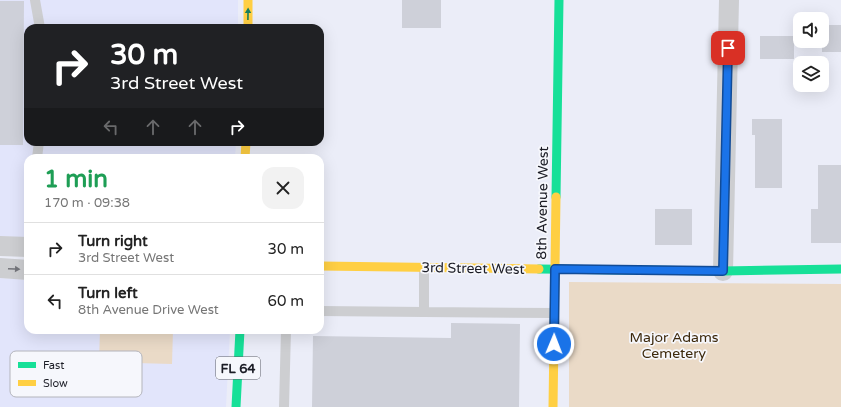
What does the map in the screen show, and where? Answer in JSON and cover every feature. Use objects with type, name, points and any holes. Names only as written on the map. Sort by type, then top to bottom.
[{"type":"street","points":[[248,0],[248,24]]},
{"type":"street","name":"8th Avenue West","points":[[553,407],[559,0]]},
{"type":"street","points":[[723,271],[729,0]]},
{"type":"street","points":[[0,246],[24,247]]},
{"type":"street","name":"3rd Street West","points":[[324,266],[723,271],[841,269]]},
{"type":"street","points":[[0,268],[24,270]]},
{"type":"street","name":"FL 64","points":[[236,407],[240,334]]},
{"type":"lane","points":[[35,0],[39,24]]},
{"type":"lane","points":[[424,268],[424,312]]},
{"type":"lane","points":[[324,311],[554,313]]},
{"type":"lane","points":[[284,407],[286,334]]},
{"type":"shaded area","points":[[0,0],[238,0],[238,24],[24,24],[24,146],[236,146],[235,154],[24,154],[24,238],[0,236]]},
{"type":"shaded area","points":[[0,278],[24,280],[24,334],[230,334],[226,407],[0,407]]},
{"type":"green space","name":"Major Adams Cemetery","points":[[569,282],[841,284],[841,407],[569,407]]},
{"type":"green space","points":[[100,334],[173,334],[172,364],[142,363],[142,351],[99,351]]},
{"type":"building","points":[[402,0],[441,0],[441,28],[402,28]]},
{"type":"building","points":[[0,1],[24,1],[23,145],[0,145]]},
{"type":"building","points":[[829,25],[841,25],[841,52],[822,52],[822,48],[829,48]]},
{"type":"building","points":[[760,36],[793,36],[793,59],[760,59]]},
{"type":"building","points":[[752,119],[782,119],[782,188],[755,188],[755,135],[752,135]]},
{"type":"building","points":[[818,165],[841,165],[841,243],[811,243],[811,209],[818,209]]},
{"type":"building","points":[[655,209],[692,209],[692,245],[655,245]]},
{"type":"building","points":[[451,323],[520,324],[519,407],[312,407],[313,336],[451,338]]},
{"type":"traffic: fast","points":[[556,197],[559,0]]},
{"type":"traffic: fast","points":[[539,269],[723,271],[841,269]]},
{"type":"traffic: fast","points":[[236,407],[240,334]]},
{"type":"traffic: slow","points":[[248,0],[248,24]]},
{"type":"traffic: slow","points":[[245,154],[246,146]]},
{"type":"traffic: slow","points":[[553,407],[556,197]]},
{"type":"traffic: slow","points":[[324,266],[539,269]]},
{"type":"route","points":[[554,344],[555,269],[723,271],[728,48]]}]
